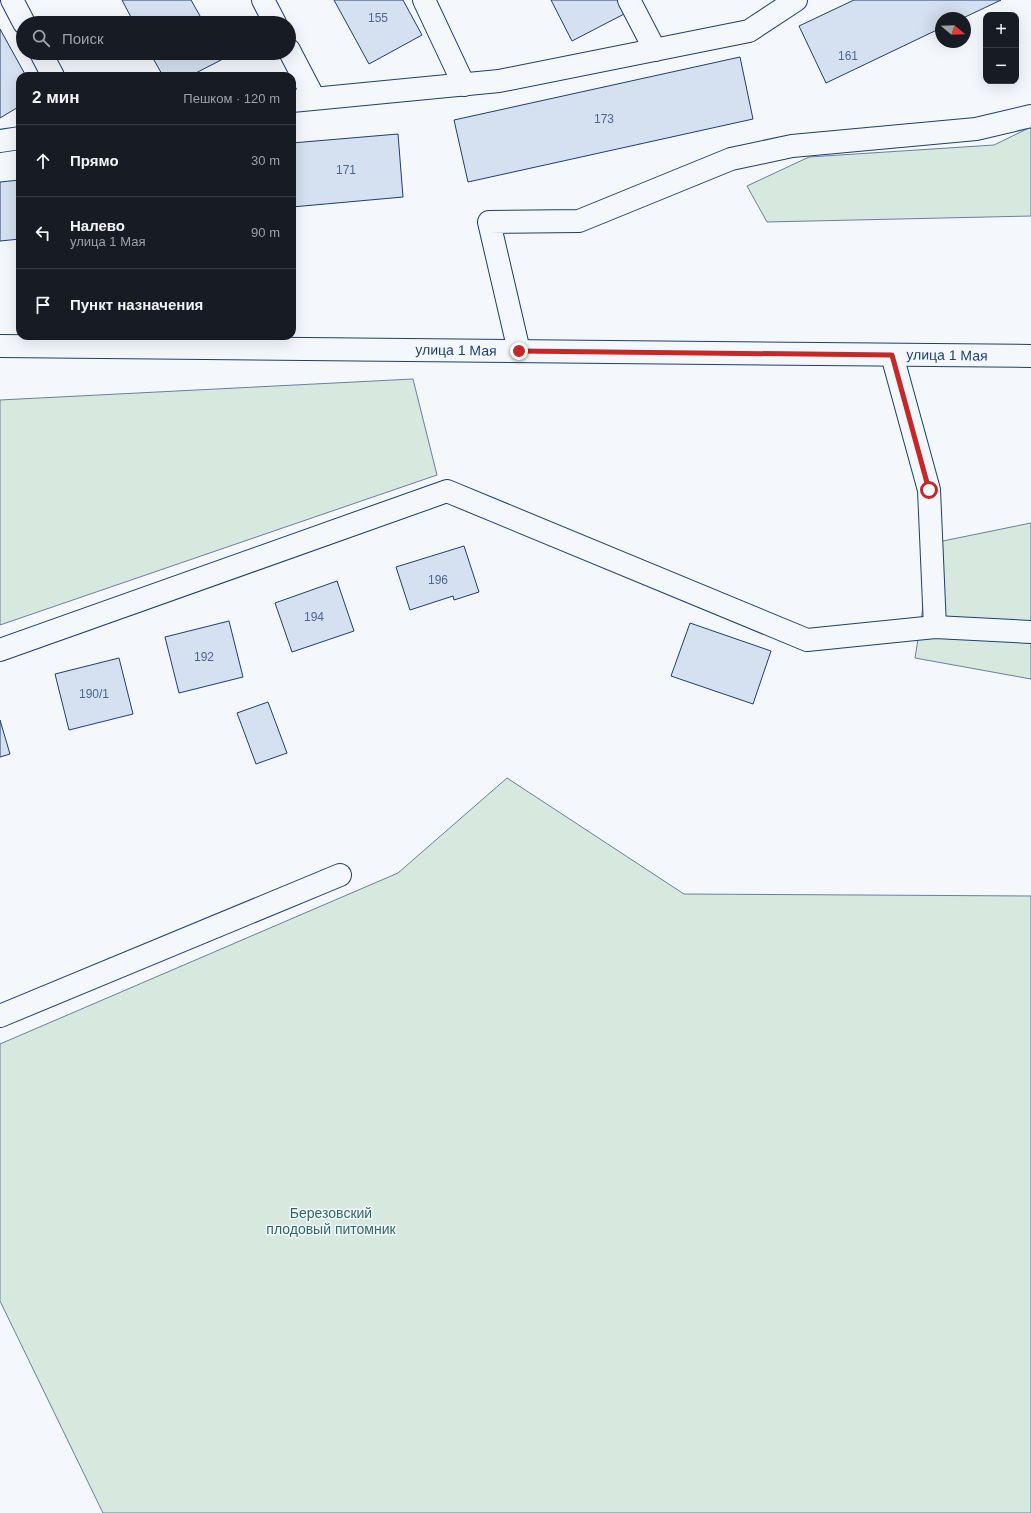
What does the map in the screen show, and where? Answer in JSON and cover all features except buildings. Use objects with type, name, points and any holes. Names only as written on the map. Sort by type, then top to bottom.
[{"type":"street","points":[[12,0],[20,16]]},
{"type":"street","points":[[263,0],[271,16]]},
{"type":"street","points":[[424,0],[464,85]]},
{"type":"street","points":[[629,0],[655,50]]},
{"type":"street","points":[[296,100],[499,81],[655,50],[749,31],[796,0]]},
{"type":"street","points":[[45,60],[51,72]]},
{"type":"street","points":[[294,60],[314,98]]},
{"type":"street","points":[[519,351],[489,222],[579,221],[731,159],[792,146],[976,129],[1031,116]]},
{"type":"street","points":[[0,140],[16,138]]},
{"type":"street","name":"улица 1 Мая","points":[[0,346],[1031,356]]},
{"type":"street","points":[[892,355],[929,490],[935,626]]},
{"type":"street","points":[[0,650],[447,491],[807,640],[935,626],[1031,632]]},
{"type":"street","points":[[0,1016],[340,876]]},
{"type":"green space","points":[[1031,127],[1031,216],[767,222],[747,186],[809,157],[994,145]]},
{"type":"green space","points":[[413,379],[437,475],[0,625],[0,400]]},
{"type":"green space","points":[[1031,523],[1031,679],[915,658],[933,543]]},
{"type":"green space","name":"Березовский плодовый питомник","points":[[507,778],[684,894],[1031,896],[1031,1513],[103,1513],[0,1301],[0,1044],[398,873]]},
{"type":"route","points":[[519,351],[892,355],[929,490]]}]
